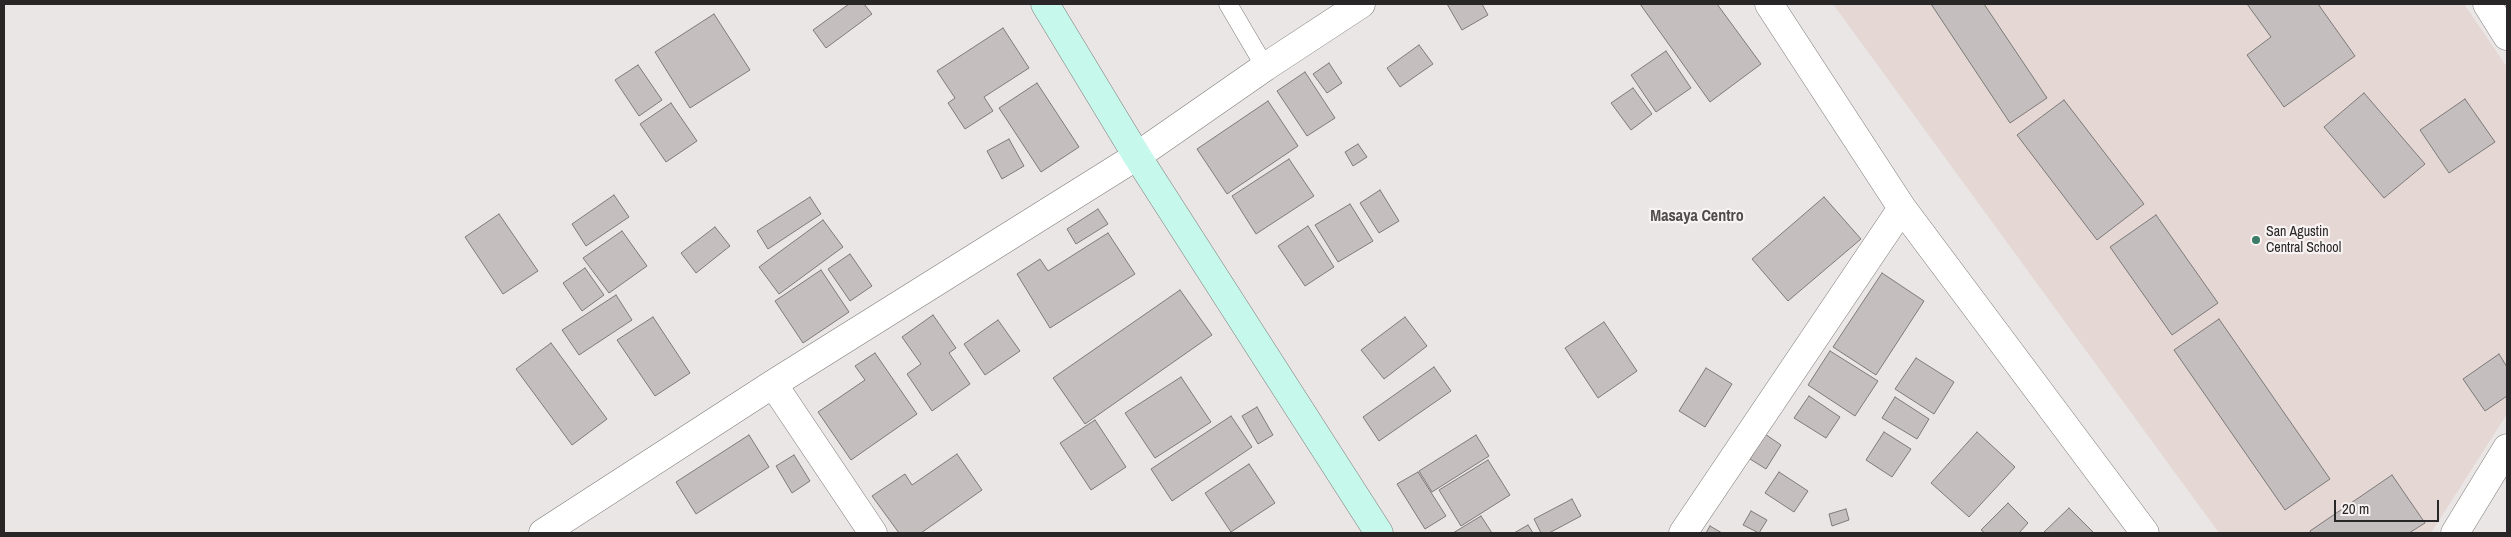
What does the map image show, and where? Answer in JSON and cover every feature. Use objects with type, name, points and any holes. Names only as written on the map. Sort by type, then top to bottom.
[{"type":"main road","points":[[1045,4],[1138,156],[1379,533]]},
{"type":"street","points":[[543,533],[773,384],[1138,156],[1265,67],[1361,4]]},
{"type":"street","points":[[1769,4],[1902,208],[2145,533]]},
{"type":"street","points":[[2487,4],[2507,36]]},
{"type":"street","points":[[1683,533],[1902,208]]},
{"type":"street","points":[[773,384],[873,533]]},
{"type":"street","points":[[2455,533],[2507,448]]},
{"type":"lane","points":[[1228,4],[1265,67]]},
{"type":"shaded area","name":"San Agustin Central School","points":[[1833,4],[2464,4],[2507,67],[2507,414],[2431,533],[2219,533]]},
{"type":"building","points":[[849,4],[864,4],[872,14],[826,48],[813,30]]},
{"type":"building","points":[[1447,4],[1482,4],[1488,15],[1462,30]]},
{"type":"building","points":[[1640,4],[1717,4],[1761,64],[1710,102]]},
{"type":"building","points":[[1931,4],[1984,4],[2047,98],[2010,123]]},
{"type":"building","points":[[2247,4],[2318,4],[2355,56],[2284,107],[2247,55],[2271,37]]},
{"type":"building","points":[[714,14],[750,70],[690,108],[655,52]]},
{"type":"building","points":[[1003,28],[1029,68],[984,97],[993,111],[965,129],[948,103],[955,98],[937,71]]},
{"type":"building","points":[[1419,45],[1433,64],[1400,87],[1387,68]]},
{"type":"building","points":[[1666,51],[1691,88],[1656,112],[1631,75]]},
{"type":"building","points":[[1329,63],[1342,83],[1327,93],[1313,74]]},
{"type":"building","points":[[638,65],[662,100],[639,116],[615,80]]},
{"type":"building","points":[[1305,72],[1335,118],[1307,136],[1277,91]]},
{"type":"building","points":[[1037,83],[1079,147],[1041,172],[999,108]]},
{"type":"building","points":[[1633,88],[1652,114],[1631,130],[1611,103]]},
{"type":"building","points":[[2364,93],[2425,164],[2384,198],[2324,127]]},
{"type":"building","points":[[2465,99],[2495,142],[2449,173],[2420,130]]},
{"type":"building","points":[[2064,100],[2144,204],[2097,240],[2017,135]]},
{"type":"building","points":[[1268,101],[1298,146],[1227,194],[1197,149]]},
{"type":"building","points":[[671,103],[697,141],[666,162],[640,124]]},
{"type":"building","points":[[1009,139],[1024,166],[1002,179],[987,151]]},
{"type":"building","points":[[1358,144],[1367,157],[1353,166],[1345,152]]},
{"type":"building","points":[[1289,159],[1314,196],[1256,234],[1232,196]]},
{"type":"building","points":[[1380,190],[1399,221],[1379,233],[1360,203]]},
{"type":"building","points":[[614,195],[629,217],[586,246],[572,224]]},
{"type":"building","points":[[810,197],[821,214],[768,249],[757,231]]},
{"type":"building","points":[[1824,197],[1861,239],[1788,301],[1752,259]]},
{"type":"building","points":[[1350,204],[1373,241],[1338,262],[1315,225]]},
{"type":"building","points":[[1098,209],[1108,224],[1076,244],[1067,229]]},
{"type":"building","points":[[499,214],[538,271],[503,294],[465,237]]},
{"type":"building","points":[[2156,215],[2218,303],[2172,335],[2110,247]]},
{"type":"building","points":[[823,220],[843,247],[779,294],[759,267]]},
{"type":"building","points":[[1308,226],[1334,267],[1305,286],[1278,246]]},
{"type":"building","points":[[715,227],[730,246],[696,273],[681,253]]},
{"type":"building","points":[[622,231],[647,266],[609,293],[583,258]]},
{"type":"building","points":[[1108,233],[1135,274],[1050,328],[1017,274],[1040,259],[1048,271]]},
{"type":"building","points":[[850,254],[872,286],[850,301],[828,269]]},
{"type":"building","points":[[585,268],[604,295],[582,311],[563,283]]},
{"type":"building","points":[[821,270],[849,312],[803,343],[775,301]]},
{"type":"building","points":[[1882,273],[1924,301],[1876,375],[1833,347]]},
{"type":"building","points":[[1180,290],[1212,335],[1085,424],[1053,378]]},
{"type":"building","points":[[616,295],[632,320],[579,355],[562,330]]},
{"type":"building","points":[[933,315],[956,348],[949,353],[970,384],[932,411],[907,374],[921,364],[902,337]]},
{"type":"building","points":[[653,317],[690,373],[655,396],[617,340]]},
{"type":"building","points":[[1405,317],[1427,346],[1384,379],[1361,350]]},
{"type":"building","points":[[2219,319],[2330,479],[2285,510],[2174,350]]},
{"type":"building","points":[[998,320],[1020,351],[985,375],[964,344]]},
{"type":"building","points":[[1604,322],[1637,371],[1598,398],[1565,348]]},
{"type":"building","points":[[551,343],[607,419],[572,445],[516,369]]},
{"type":"building","points":[[1830,351],[1878,381],[1855,416],[1808,385]]},
{"type":"building","points":[[875,353],[917,414],[851,460],[818,412],[865,380],[855,366]]},
{"type":"building","points":[[2499,354],[2507,367],[2507,396],[2485,411],[2463,379]]},
{"type":"building","points":[[1916,358],[1954,382],[1934,414],[1895,389]]},
{"type":"building","points":[[1434,367],[1451,391],[1379,441],[1363,417]]},
{"type":"building","points":[[1706,368],[1732,384],[1705,427],[1679,411]]},
{"type":"building","points":[[1181,377],[1211,422],[1155,458],[1125,413]]},
{"type":"building","points":[[1809,396],[1840,417],[1826,438],[1794,418]]},
{"type":"building","points":[[1895,397],[1929,419],[1917,439],[1882,418]]},
{"type":"building","points":[[1257,407],[1273,435],[1258,444],[1242,416]]},
{"type":"building","points":[[1231,416],[1252,447],[1172,501],[1151,469]]},
{"type":"building","points":[[1095,420],[1126,467],[1091,490],[1060,443]]},
{"type":"building","points":[[1884,432],[1911,449],[1892,477],[1866,460]]},
{"type":"building","points":[[1977,432],[2015,467],[1969,517],[1931,483]]},
{"type":"building","points":[[1765,434],[1781,445],[1766,469],[1750,459]]},
{"type":"building","points":[[749,435],[769,467],[696,514],[676,482]]},
{"type":"building","points":[[1476,435],[1489,456],[1432,492],[1419,471]]},
{"type":"building","points":[[957,454],[982,490],[921,533],[899,533],[872,496],[905,474],[912,485]]},
{"type":"building","points":[[794,455],[810,481],[792,493],[776,466]]},
{"type":"building","points":[[1488,460],[1510,495],[1461,526],[1439,490]]},
{"type":"building","points":[[1249,464],[1275,503],[1231,532],[1205,493]]},
{"type":"building","points":[[1418,472],[1446,516],[1425,529],[1397,484]]},
{"type":"building","points":[[1779,472],[1808,491],[1794,512],[1765,493]]},
{"type":"building","points":[[2392,475],[2425,523],[2409,533],[2311,533],[2310,531]]},
{"type":"building","points":[[1572,499],[1581,516],[1549,533],[1541,533],[1534,519]]},
{"type":"building","points":[[2008,503],[2028,523],[2019,533],[1985,533],[1981,530]]},
{"type":"building","points":[[2069,508],[2094,533],[2043,533]]},
{"type":"building","points":[[1846,509],[1849,520],[1832,526],[1829,514]]},
{"type":"building","points":[[1751,511],[1767,520],[1759,533],[1743,525]]},
{"type":"building","points":[[1481,516],[1492,533],[1453,533]]},
{"type":"building","points":[[1528,525],[1533,533],[1514,533]]},
{"type":"building","points":[[1710,526],[1722,533],[1706,533]]},
{"type":"place","name":"San Agustin Central School","points":[[2256,240]]},
{"type":"district","name":"Masaya Centro","points":[[1697,217]]}]
